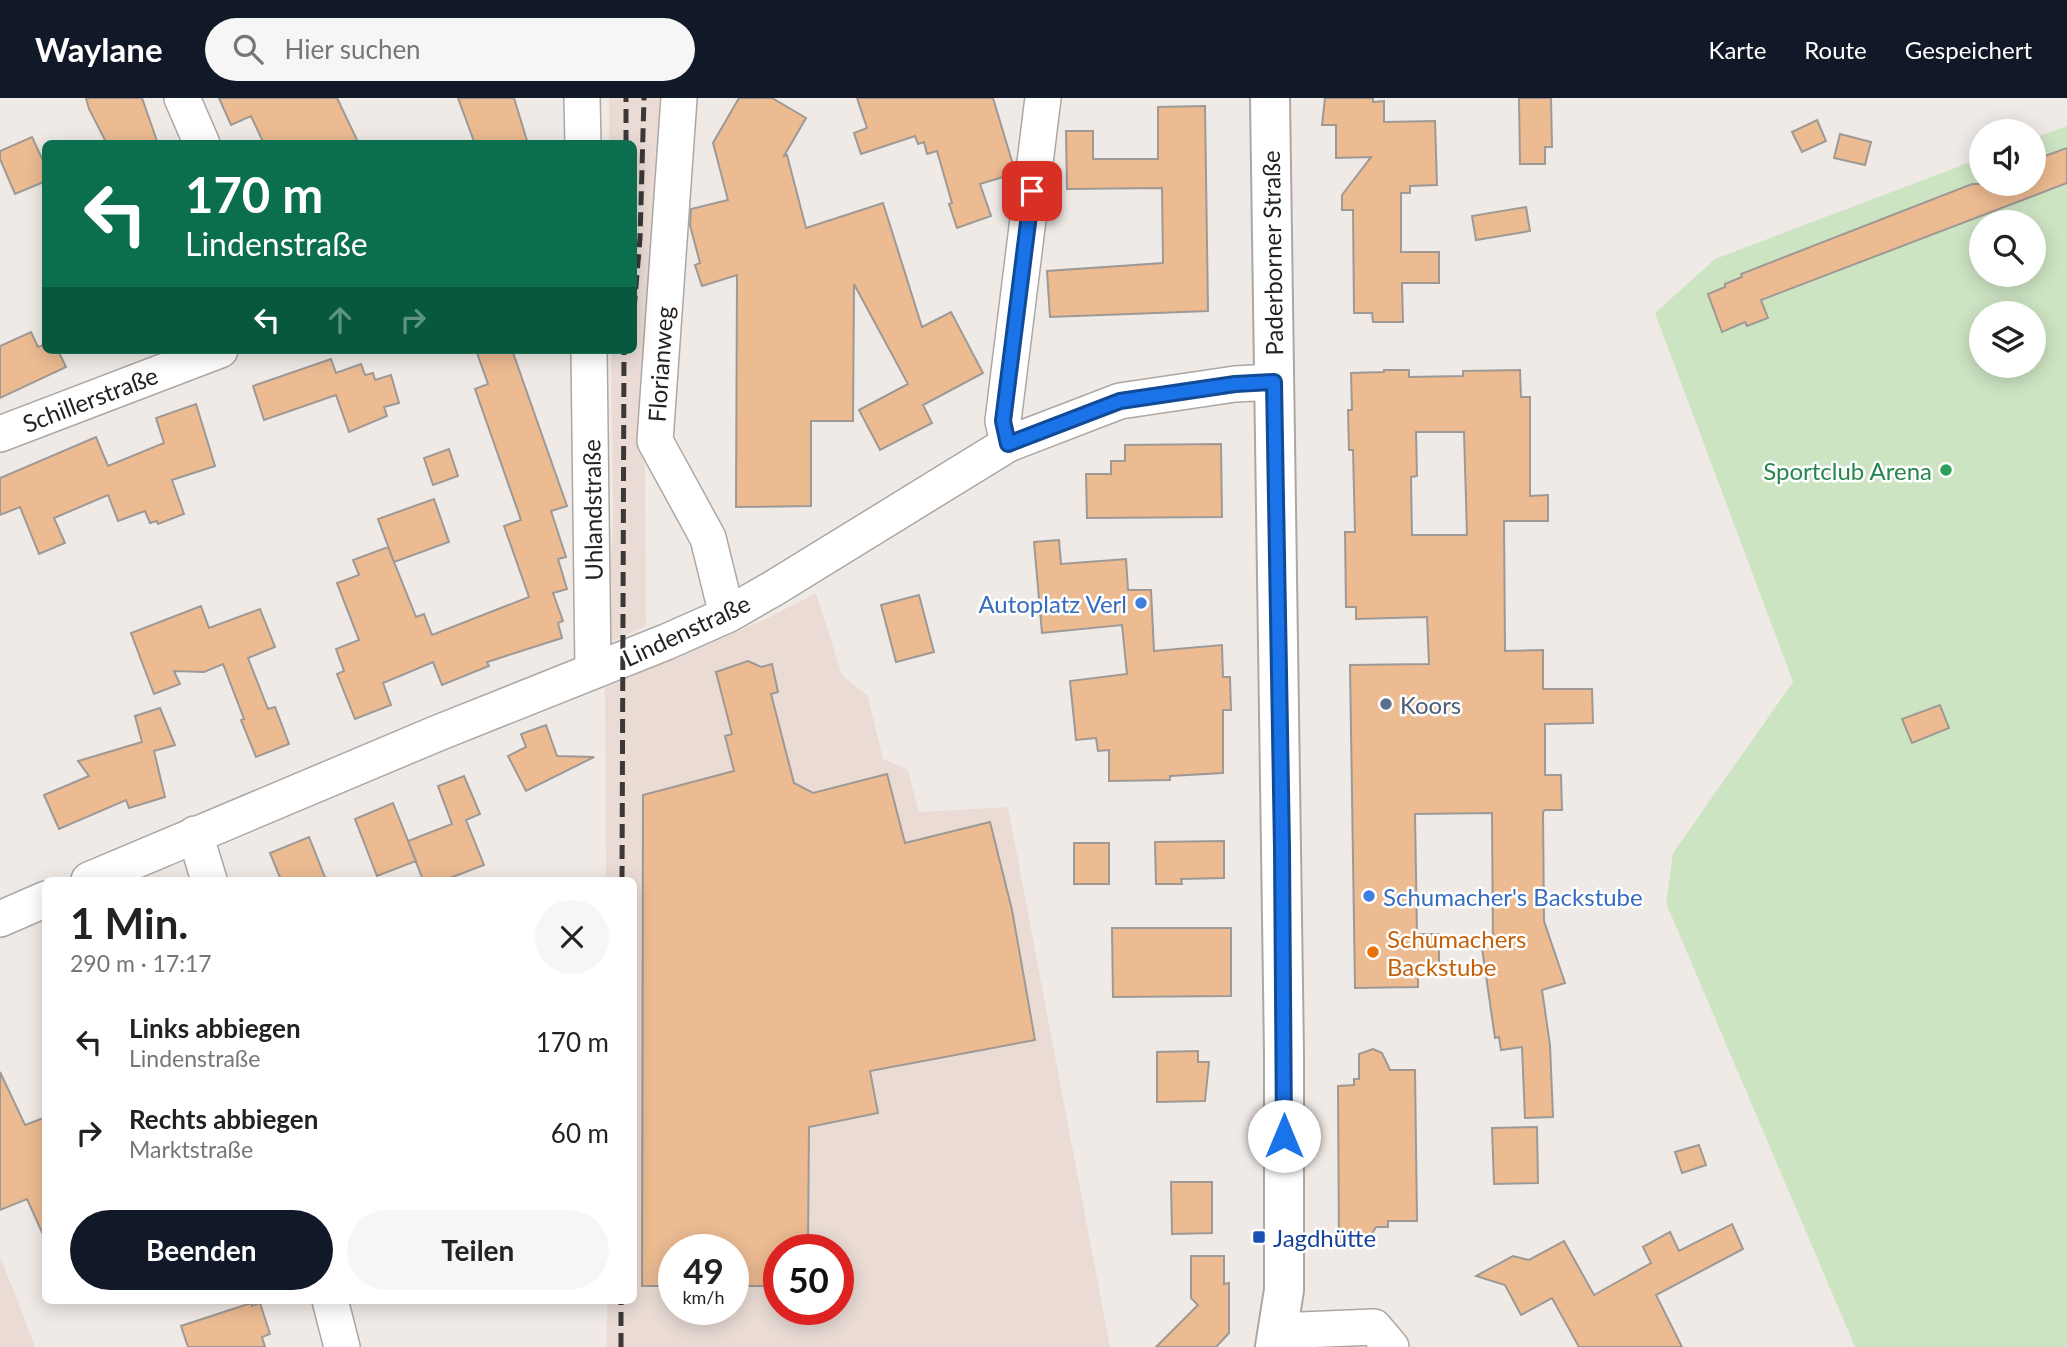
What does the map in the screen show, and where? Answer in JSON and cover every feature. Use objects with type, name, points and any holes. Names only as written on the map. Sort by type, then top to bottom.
[{"type":"main road","name":"Paderborner Straße","points":[[1270,98],[1282,848],[1284,1339]]},
{"type":"street","points":[[182,98],[200,140]]},
{"type":"street","points":[[582,98],[583,140]]},
{"type":"street","name":"Florianweg","points":[[679,98],[655,441],[708,538],[727,615]]},
{"type":"street","points":[[1008,444],[1003,421],[1043,98]]},
{"type":"street","name":"Schillerstraße","points":[[0,434],[210,354]]},
{"type":"street","name":"Uhlandstraße","points":[[589,354],[593,671]]},
{"type":"street","name":"Lindenstraße","points":[[96,877],[727,615],[1008,444],[1120,401],[1235,384],[1274,382]]},
{"type":"street","points":[[195,834],[208,877]]},
{"type":"street","points":[[0,919],[42,901]]},
{"type":"street","points":[[331,1304],[342,1347]]},
{"type":"street","points":[[1284,1339],[1374,1327],[1391,1347]]},
{"type":"shaded area","points":[[609,98],[659,98],[657,288],[644,334],[646,626],[607,643],[613,516],[611,354],[637,354],[637,140],[609,140]]},
{"type":"shaded area","points":[[816,593],[842,675],[868,696],[883,759],[908,770],[919,812],[1008,807],[1110,1347],[607,1347],[607,1304],[637,1304],[637,877],[606,877],[605,688],[766,619]]},
{"type":"shaded area","points":[[0,1257],[15,1294],[35,1347],[0,1347]]},
{"type":"green space","points":[[2067,126],[2067,1347],[1855,1347],[1666,903],[1673,853],[1793,682],[1655,313],[1715,259],[1969,163],[1969,196],[2046,196],[2046,134]]},
{"type":"building","points":[[86,98],[142,98],[157,140],[105,140]]},
{"type":"building","points":[[219,98],[337,98],[357,140],[262,140],[251,116],[231,125]]},
{"type":"building","points":[[458,98],[514,98],[527,140],[474,140]]},
{"type":"building","points":[[739,98],[772,98],[806,118],[784,156],[787,155],[806,228],[883,203],[922,327],[951,312],[983,373],[923,405],[932,423],[880,450],[859,410],[908,384],[854,284],[853,421],[811,421],[811,506],[736,507],[737,275],[702,286],[695,265],[700,263],[690,225],[691,209],[728,200],[713,143]]},
{"type":"building","points":[[857,98],[993,98],[1014,168],[1013,174],[980,184],[991,216],[957,228],[937,151],[927,154],[924,142],[918,144],[915,136],[861,154],[854,133],[867,128]]},
{"type":"building","points":[[1325,98],[1373,98],[1373,102],[1384,101],[1384,122],[1435,121],[1437,185],[1410,186],[1410,193],[1401,193],[1401,252],[1439,252],[1439,283],[1402,283],[1403,322],[1373,322],[1372,313],[1354,313],[1353,210],[1342,210],[1342,195],[1371,157],[1336,158],[1336,125],[1322,125]]},
{"type":"building","points":[[1519,98],[1551,98],[1552,147],[1545,147],[1545,164],[1520,164]]},
{"type":"building","points":[[1205,106],[1208,311],[1050,317],[1047,271],[1163,263],[1162,188],[1067,189],[1066,131],[1093,131],[1093,159],[1158,159],[1158,107]]},
{"type":"building","points":[[1817,120],[1826,141],[1802,152],[1792,132]]},
{"type":"building","points":[[1840,134],[1871,142],[1865,165],[1834,158]]},
{"type":"building","points":[[32,137],[42,158],[42,183],[15,194],[0,159],[0,151]]},
{"type":"building","points":[[2067,148],[2067,183],[2046,191],[2046,156]]},
{"type":"building","points":[[1969,185],[1969,196],[2033,196],[1996,210],[1969,210],[1969,220],[1761,300],[1768,318],[1747,326],[1745,322],[1722,332],[1708,294],[1742,277],[1741,274]]},
{"type":"building","points":[[1526,207],[1530,231],[1476,240],[1472,216]]},
{"type":"building","points":[[31,332],[38,347],[42,346],[42,354],[60,354],[66,367],[0,398],[0,346]]},
{"type":"building","points":[[477,354],[513,354],[567,506],[551,511],[566,557],[558,559],[567,589],[553,593],[563,621],[558,623],[562,638],[487,662],[489,666],[442,685],[433,662],[383,683],[391,705],[355,719],[337,674],[344,671],[336,649],[359,640],[337,583],[359,575],[353,560],[388,547],[416,617],[424,614],[432,635],[529,597],[504,526],[521,520],[475,389],[488,384]]},
{"type":"building","points":[[331,359],[336,373],[361,364],[365,375],[373,373],[375,380],[391,375],[399,403],[384,407],[387,416],[349,432],[336,395],[264,420],[253,386]]},
{"type":"building","points":[[1409,370],[1409,377],[1463,376],[1463,371],[1520,370],[1521,397],[1530,397],[1530,496],[1548,495],[1548,521],[1504,521],[1505,651],[1543,650],[1543,689],[1592,689],[1593,723],[1545,724],[1545,775],[1561,775],[1562,810],[1543,812],[1544,921],[1565,983],[1542,990],[1550,1045],[1553,1117],[1525,1118],[1522,1047],[1501,1050],[1499,1037],[1495,1038],[1482,948],[1493,948],[1492,813],[1415,814],[1417,934],[1439,934],[1439,963],[1418,963],[1418,987],[1355,988],[1350,665],[1429,664],[1427,617],[1356,619],[1356,607],[1346,607],[1345,532],[1355,532],[1353,450],[1349,450],[1351,373]],"holes":[[[1416,432],[1464,432],[1467,535],[1412,535],[1411,477],[1417,476]]]},
{"type":"building","points":[[196,404],[215,466],[172,480],[184,514],[158,524],[157,521],[150,523],[145,511],[118,521],[108,495],[54,518],[65,543],[39,554],[20,507],[0,515],[0,478],[96,437],[108,466],[164,443],[156,418]]},
{"type":"building","points":[[1221,444],[1222,517],[1087,518],[1086,474],[1111,474],[1111,461],[1125,461],[1125,445]]},
{"type":"building","points":[[449,449],[458,476],[433,485],[424,458]]},
{"type":"building","points":[[434,499],[449,542],[394,562],[378,519]]},
{"type":"building","points":[[1059,540],[1061,564],[1126,559],[1128,590],[1151,590],[1154,651],[1222,645],[1223,677],[1230,677],[1231,710],[1223,710],[1223,773],[1170,776],[1170,780],[1109,781],[1109,750],[1098,751],[1096,738],[1076,740],[1070,681],[1127,674],[1122,625],[1042,633],[1034,542]]},
{"type":"building","points":[[919,595],[934,652],[896,662],[881,605]]},
{"type":"building","points":[[201,606],[209,628],[260,609],[275,647],[248,658],[268,709],[275,707],[289,744],[256,757],[223,664],[204,672],[174,671],[180,684],[154,694],[131,633]]},
{"type":"building","points":[[748,661],[761,667],[772,664],[778,692],[771,694],[794,783],[813,793],[887,774],[905,843],[990,822],[1012,910],[1035,1040],[870,1071],[878,1113],[809,1127],[808,1234],[763,1234],[763,1286],[749,1286],[749,1234],[658,1234],[658,1286],[642,1286],[643,795],[734,771],[725,736],[732,734],[716,672]]},
{"type":"building","points":[[1940,705],[1949,728],[1912,743],[1902,719]]},
{"type":"building","points":[[160,708],[175,745],[154,751],[165,797],[129,808],[126,800],[59,829],[44,795],[89,776],[78,761],[142,742],[135,716]]},
{"type":"building","points":[[546,725],[557,756],[594,757],[526,791],[508,756],[526,747],[521,734]]},
{"type":"building","points":[[464,776],[480,814],[466,820],[484,865],[453,877],[422,877],[408,841],[452,824],[438,786]]},
{"type":"building","points":[[393,803],[416,861],[377,876],[355,819]]},
{"type":"building","points":[[309,837],[325,877],[280,877],[270,853]]},
{"type":"building","points":[[1224,841],[1224,878],[1181,879],[1182,884],[1156,884],[1155,842]]},
{"type":"building","points":[[1074,843],[1109,843],[1109,884],[1074,884]]},
{"type":"building","points":[[1112,928],[1231,928],[1231,996],[1113,997]]},
{"type":"building","points":[[1373,1049],[1382,1053],[1390,1070],[1415,1070],[1417,1221],[1388,1221],[1388,1227],[1376,1227],[1363,1248],[1339,1247],[1338,1086],[1354,1085],[1354,1079],[1359,1079],[1359,1054]]},
{"type":"building","points":[[1198,1051],[1198,1062],[1209,1062],[1205,1101],[1157,1102],[1157,1052]]},
{"type":"building","points":[[0,1072],[25,1125],[42,1119],[42,1232],[27,1199],[0,1210]]},
{"type":"building","points":[[1537,1127],[1538,1183],[1494,1184],[1492,1128]]},
{"type":"building","points":[[1699,1145],[1706,1165],[1682,1173],[1675,1152]]},
{"type":"building","points":[[1171,1182],[1212,1182],[1212,1233],[1172,1234]]},
{"type":"building","points":[[1732,1224],[1743,1249],[1656,1295],[1682,1347],[1579,1347],[1552,1298],[1521,1315],[1505,1285],[1476,1276],[1513,1256],[1529,1260],[1564,1241],[1594,1295],[1651,1263],[1643,1247],[1670,1232],[1679,1251]]},
{"type":"building","points":[[1191,1256],[1224,1256],[1224,1284],[1229,1283],[1229,1333],[1216,1347],[1156,1347],[1198,1305],[1191,1298]]},
{"type":"building","points":[[248,1304],[260,1304],[270,1334],[262,1337],[265,1347],[188,1347],[181,1326]]},
{"type":"railway","points":[[626,98],[626,140]]},
{"type":"railway","points":[[637,274],[644,98]]},
{"type":"railway","points":[[622,877],[624,354]]},
{"type":"railway","points":[[621,1304],[621,1347]]},
{"type":"place","name":"Sportclub Arena","points":[[1946,470]]},
{"type":"place","name":"Autoplatz Verl","points":[[1141,603]]},
{"type":"place","name":"Koors","points":[[1386,704]]},
{"type":"place","name":"Schumacher's Backstube","points":[[1369,896]]},
{"type":"place","name":"Schumachers Backstube","points":[[1373,952]]},
{"type":"place","name":"Jagdhütte","points":[[1259,1237]]},
{"type":"route","points":[[1032,191],[1003,421],[1008,444],[1120,401],[1235,384],[1274,382],[1284,1136]]}]
